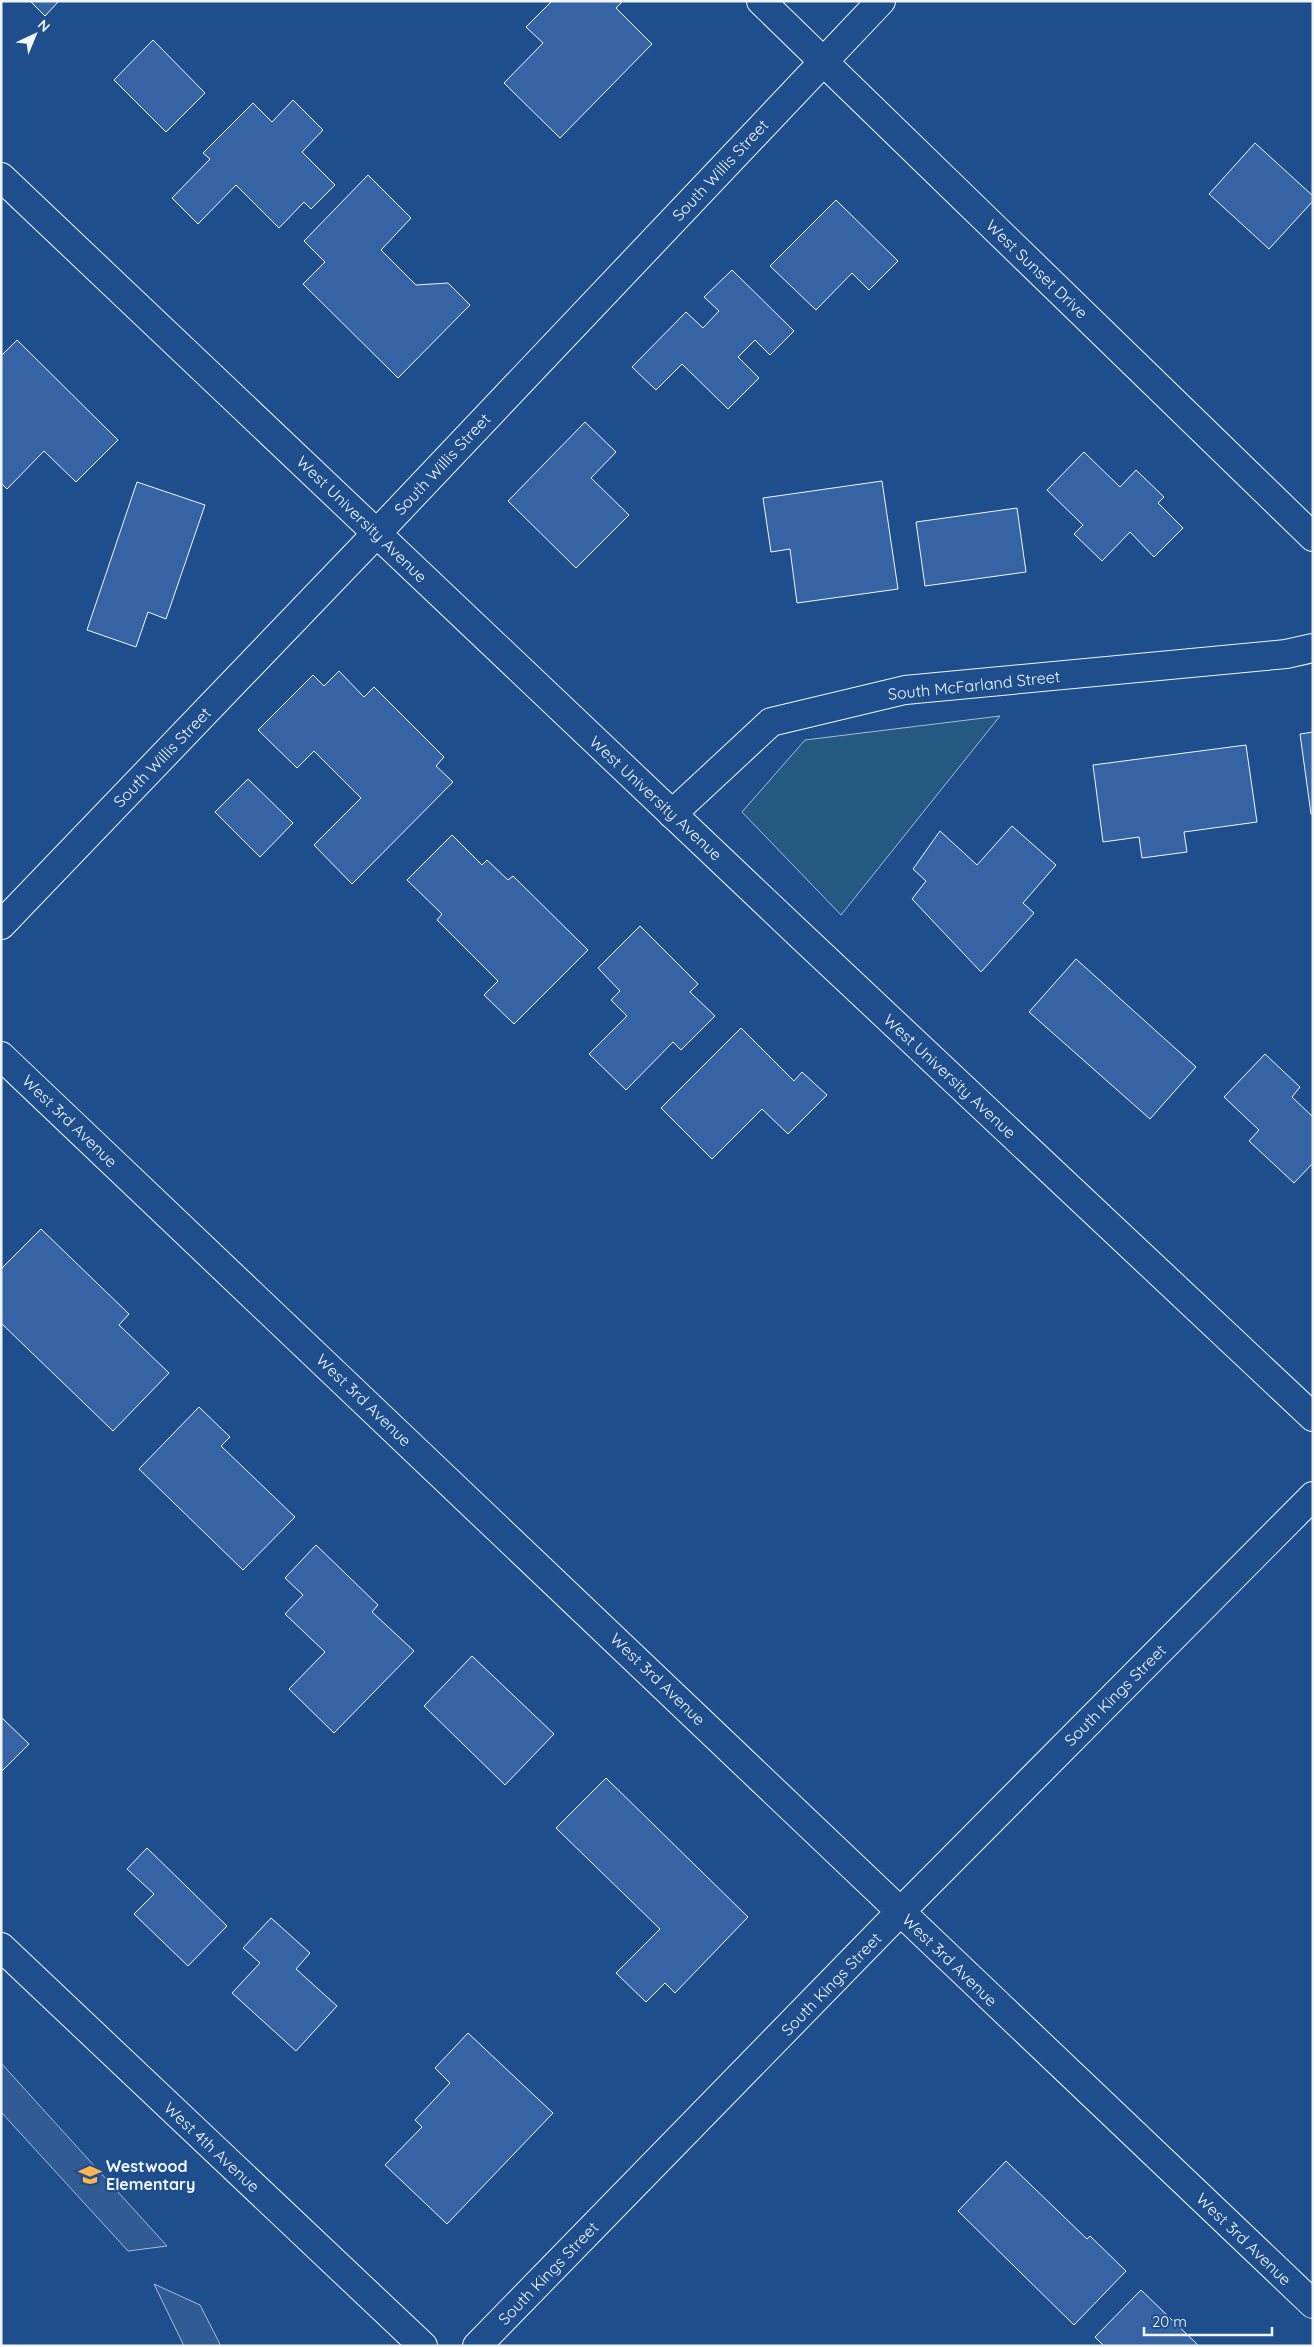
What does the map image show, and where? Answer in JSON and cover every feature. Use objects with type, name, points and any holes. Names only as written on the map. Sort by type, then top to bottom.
[{"type":"street","name":"West Sunset Drive","points":[[761,1],[1313,538]]},
{"type":"street","name":"South Willis Street","points":[[1,925],[377,533],[881,1]]},
{"type":"street","name":"West University Avenue","points":[[1,177],[672,814],[1313,1418]]},
{"type":"street","name":"South McFarland Street","points":[[672,814],[771,722],[905,690],[1286,654],[1313,648]]},
{"type":"street","name":"West 3rd Avenue","points":[[1,1056],[1313,2304]]},
{"type":"street","name":"South Kings Street","points":[[477,2346],[900,1912],[1313,1496]]},
{"type":"street","name":"West 4th Avenue","points":[[1,1947],[423,2346]]},
{"type":"shaded area","points":[[1000,716],[841,915],[742,812],[805,740]]},
{"type":"shaded area","points":[[1,2063],[167,2246],[128,2251],[1,2112]]},
{"type":"shaded area","points":[[154,2284],[200,2305],[221,2346],[184,2346]]},
{"type":"building","points":[[30,1],[59,1],[45,16]]},
{"type":"building","points":[[552,1],[623,1],[616,8],[652,44],[560,138],[504,83],[543,43],[526,27]]},
{"type":"building","points":[[153,40],[205,93],[166,132],[114,80]]},
{"type":"building","points":[[293,100],[323,130],[302,152],[335,185],[311,209],[304,202],[279,228],[236,185],[198,224],[172,198],[210,159],[203,153],[253,103],[272,122]]},
{"type":"building","points":[[1255,143],[1313,196],[1313,201],[1269,249],[1209,194]]},
{"type":"building","points":[[368,175],[411,218],[381,250],[416,285],[448,283],[470,305],[398,378],[303,284],[325,262],[304,241]]},
{"type":"building","points":[[836,200],[898,261],[869,290],[852,273],[816,310],[770,266]]},
{"type":"building","points":[[732,270],[794,331],[770,355],[755,340],[738,357],[759,378],[728,409],[682,364],[656,390],[632,367],[686,312],[703,328],[719,311],[704,297]]},
{"type":"building","points":[[17,340],[118,440],[76,482],[44,451],[7,489],[1,483],[1,356]]},
{"type":"building","points":[[585,422],[616,452],[591,478],[629,515],[576,568],[508,501]]},
{"type":"building","points":[[1084,452],[1120,487],[1136,470],[1164,497],[1158,503],[1183,528],[1154,557],[1130,532],[1102,561],[1074,534],[1083,525],[1047,490]]},
{"type":"building","points":[[882,481],[898,589],[797,603],[790,549],[771,552],[763,498]]},
{"type":"building","points":[[137,482],[205,505],[166,619],[148,612],[136,647],[87,630]]},
{"type":"building","points":[[1017,508],[1026,572],[925,586],[916,522]]},
{"type":"building","points":[[339,671],[364,697],[374,687],[444,757],[436,766],[453,782],[352,884],[314,845],[361,798],[314,751],[297,768],[258,730],[313,675],[324,686]]},
{"type":"building","points":[[1313,732],[1313,814],[1311,814],[1300,734]]},
{"type":"building","points":[[1246,745],[1257,822],[1184,832],[1187,852],[1142,858],[1139,837],[1103,842],[1093,765]]},
{"type":"building","points":[[248,779],[293,823],[260,857],[215,812]]},
{"type":"building","points":[[1012,826],[1056,865],[1023,903],[1034,913],[981,972],[912,899],[926,881],[913,869],[940,831],[977,865]]},
{"type":"building","points":[[452,835],[482,865],[487,860],[508,880],[513,876],[588,950],[514,1024],[484,995],[498,981],[437,920],[442,914],[407,880]]},
{"type":"building","points":[[640,926],[698,984],[690,992],[715,1016],[681,1050],[673,1042],[626,1090],[589,1054],[627,1016],[611,1000],[620,991],[598,968]]},
{"type":"building","points":[[1076,959],[1196,1067],[1150,1119],[1029,1012]]},
{"type":"building","points":[[741,1028],[794,1081],[802,1072],[827,1095],[788,1134],[762,1109],[712,1159],[661,1108]]},
{"type":"building","points":[[1265,1054],[1300,1087],[1292,1097],[1313,1117],[1313,1163],[1294,1183],[1249,1141],[1259,1130],[1224,1097]]},
{"type":"building","points":[[41,1229],[129,1314],[119,1325],[169,1373],[113,1431],[1,1323],[1,1269]]},
{"type":"building","points":[[199,1407],[230,1437],[221,1446],[295,1517],[243,1570],[139,1469]]},
{"type":"building","points":[[316,1545],[378,1605],[372,1612],[414,1651],[334,1733],[289,1689],[325,1652],[285,1614],[303,1595],[285,1578]]},
{"type":"building","points":[[472,1656],[554,1734],[505,1785],[424,1706]]},
{"type":"building","points":[[1,1717],[29,1744],[1,1772]]},
{"type":"building","points":[[606,1778],[748,1917],[675,1993],[665,1983],[646,2002],[616,1973],[660,1929],[556,1828]]},
{"type":"building","points":[[147,1848],[227,1926],[188,1966],[134,1914],[154,1894],[127,1869]]},
{"type":"building","points":[[271,1918],[310,1953],[296,1969],[337,2006],[296,2051],[232,1993],[260,1963],[243,1948]]},
{"type":"building","points":[[468,2033],[553,2113],[447,2224],[385,2165],[422,2127],[415,2120],[450,2083],[435,2068]]},
{"type":"building","points":[[1006,2161],[1087,2239],[1090,2236],[1126,2271],[1074,2325],[958,2211]]},
{"type":"building","points":[[1141,2290],[1199,2346],[1104,2346],[1095,2337]]},
{"type":"place","name":"Westwood Elementary","points":[[90,2175]]}]
